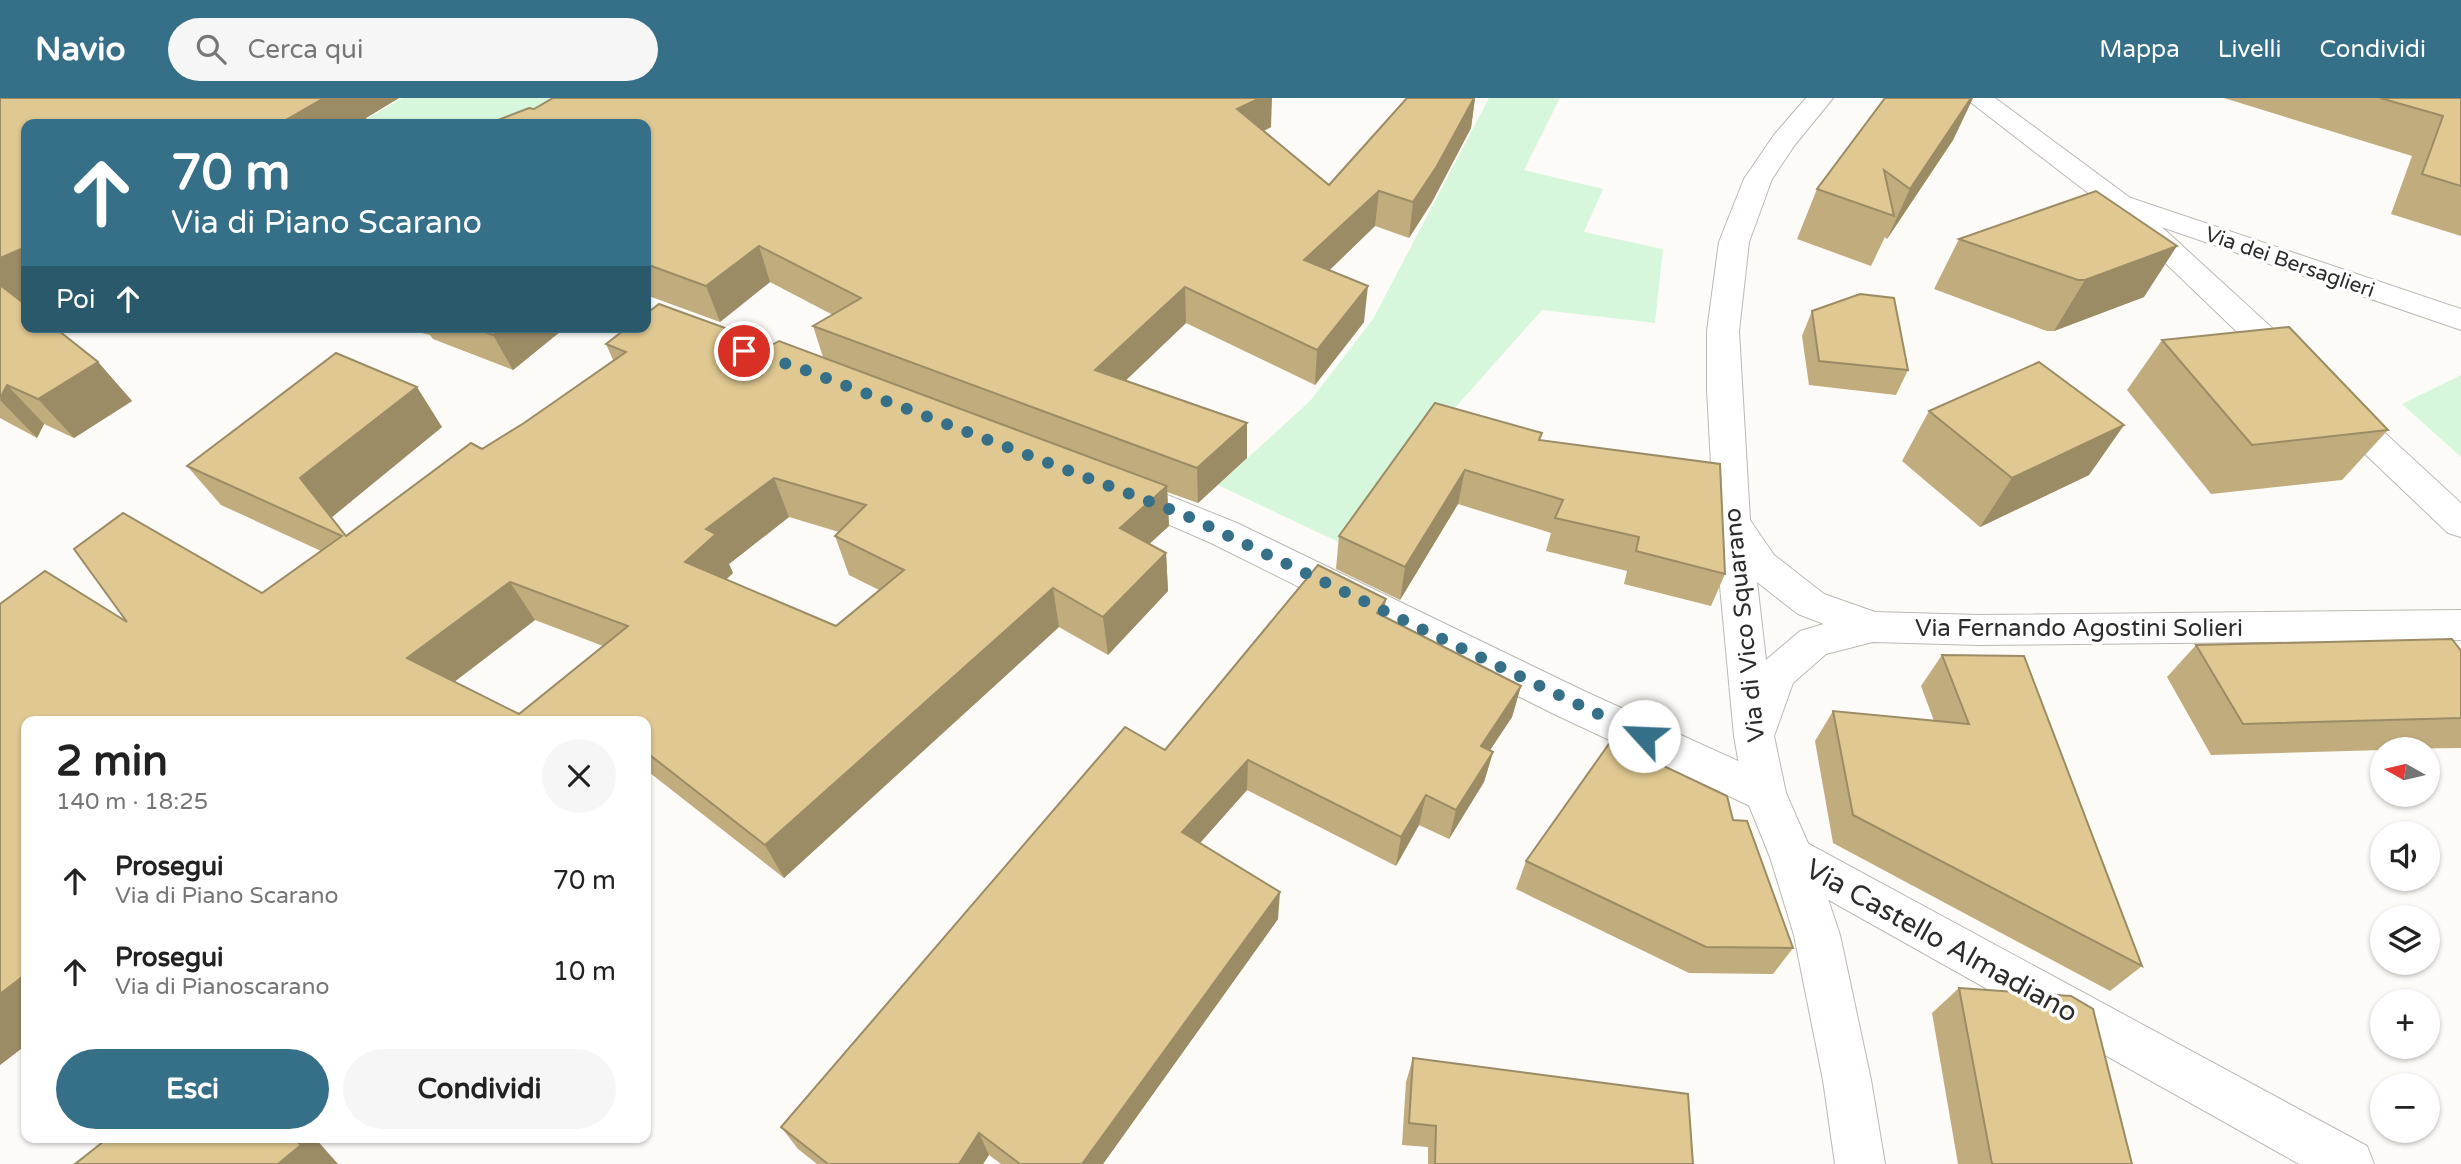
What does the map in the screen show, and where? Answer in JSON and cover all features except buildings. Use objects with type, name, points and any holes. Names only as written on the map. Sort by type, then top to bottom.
[{"type":"main road","name":"Via di Vico Squarano","points":[[1820,98],[1784,141],[1758,179],[1734,242],[1723,331],[1724,388],[1732,522],[1754,736],[1765,793],[1792,857],[1817,935],[1847,1080],[1860,1164]]},
{"type":"main road","points":[[1978,98],[2119,203],[2461,524]]},
{"type":"main road","name":"Via dei Bersaglieri","points":[[2119,203],[2461,320]]},
{"type":"main road","points":[[1103,482],[1224,533],[1570,702],[1765,793]]},
{"type":"main road","points":[[1732,522],[1761,565],[1811,604],[1873,627]]},
{"type":"main road","name":"Via Fernando Agostini Solieri","points":[[1754,736],[1777,674],[1814,642],[1873,627],[1979,630],[2461,625]]},
{"type":"main road","name":"Via Castello Almadiano","points":[[1792,857],[2349,1164]]},
{"type":"green space","points":[[402,98],[630,98],[575,119],[367,119]]},
{"type":"green space","points":[[1489,98],[1560,98],[1524,170],[1603,189],[1584,232],[1663,249],[1655,323],[1542,310],[1429,437],[1351,548],[1218,485],[1310,401],[1373,319]]},
{"type":"green space","points":[[2461,375],[2461,457],[2402,404]]},
{"type":"route","points":[[744,351],[797,367],[1185,515],[1644,736]]}]
